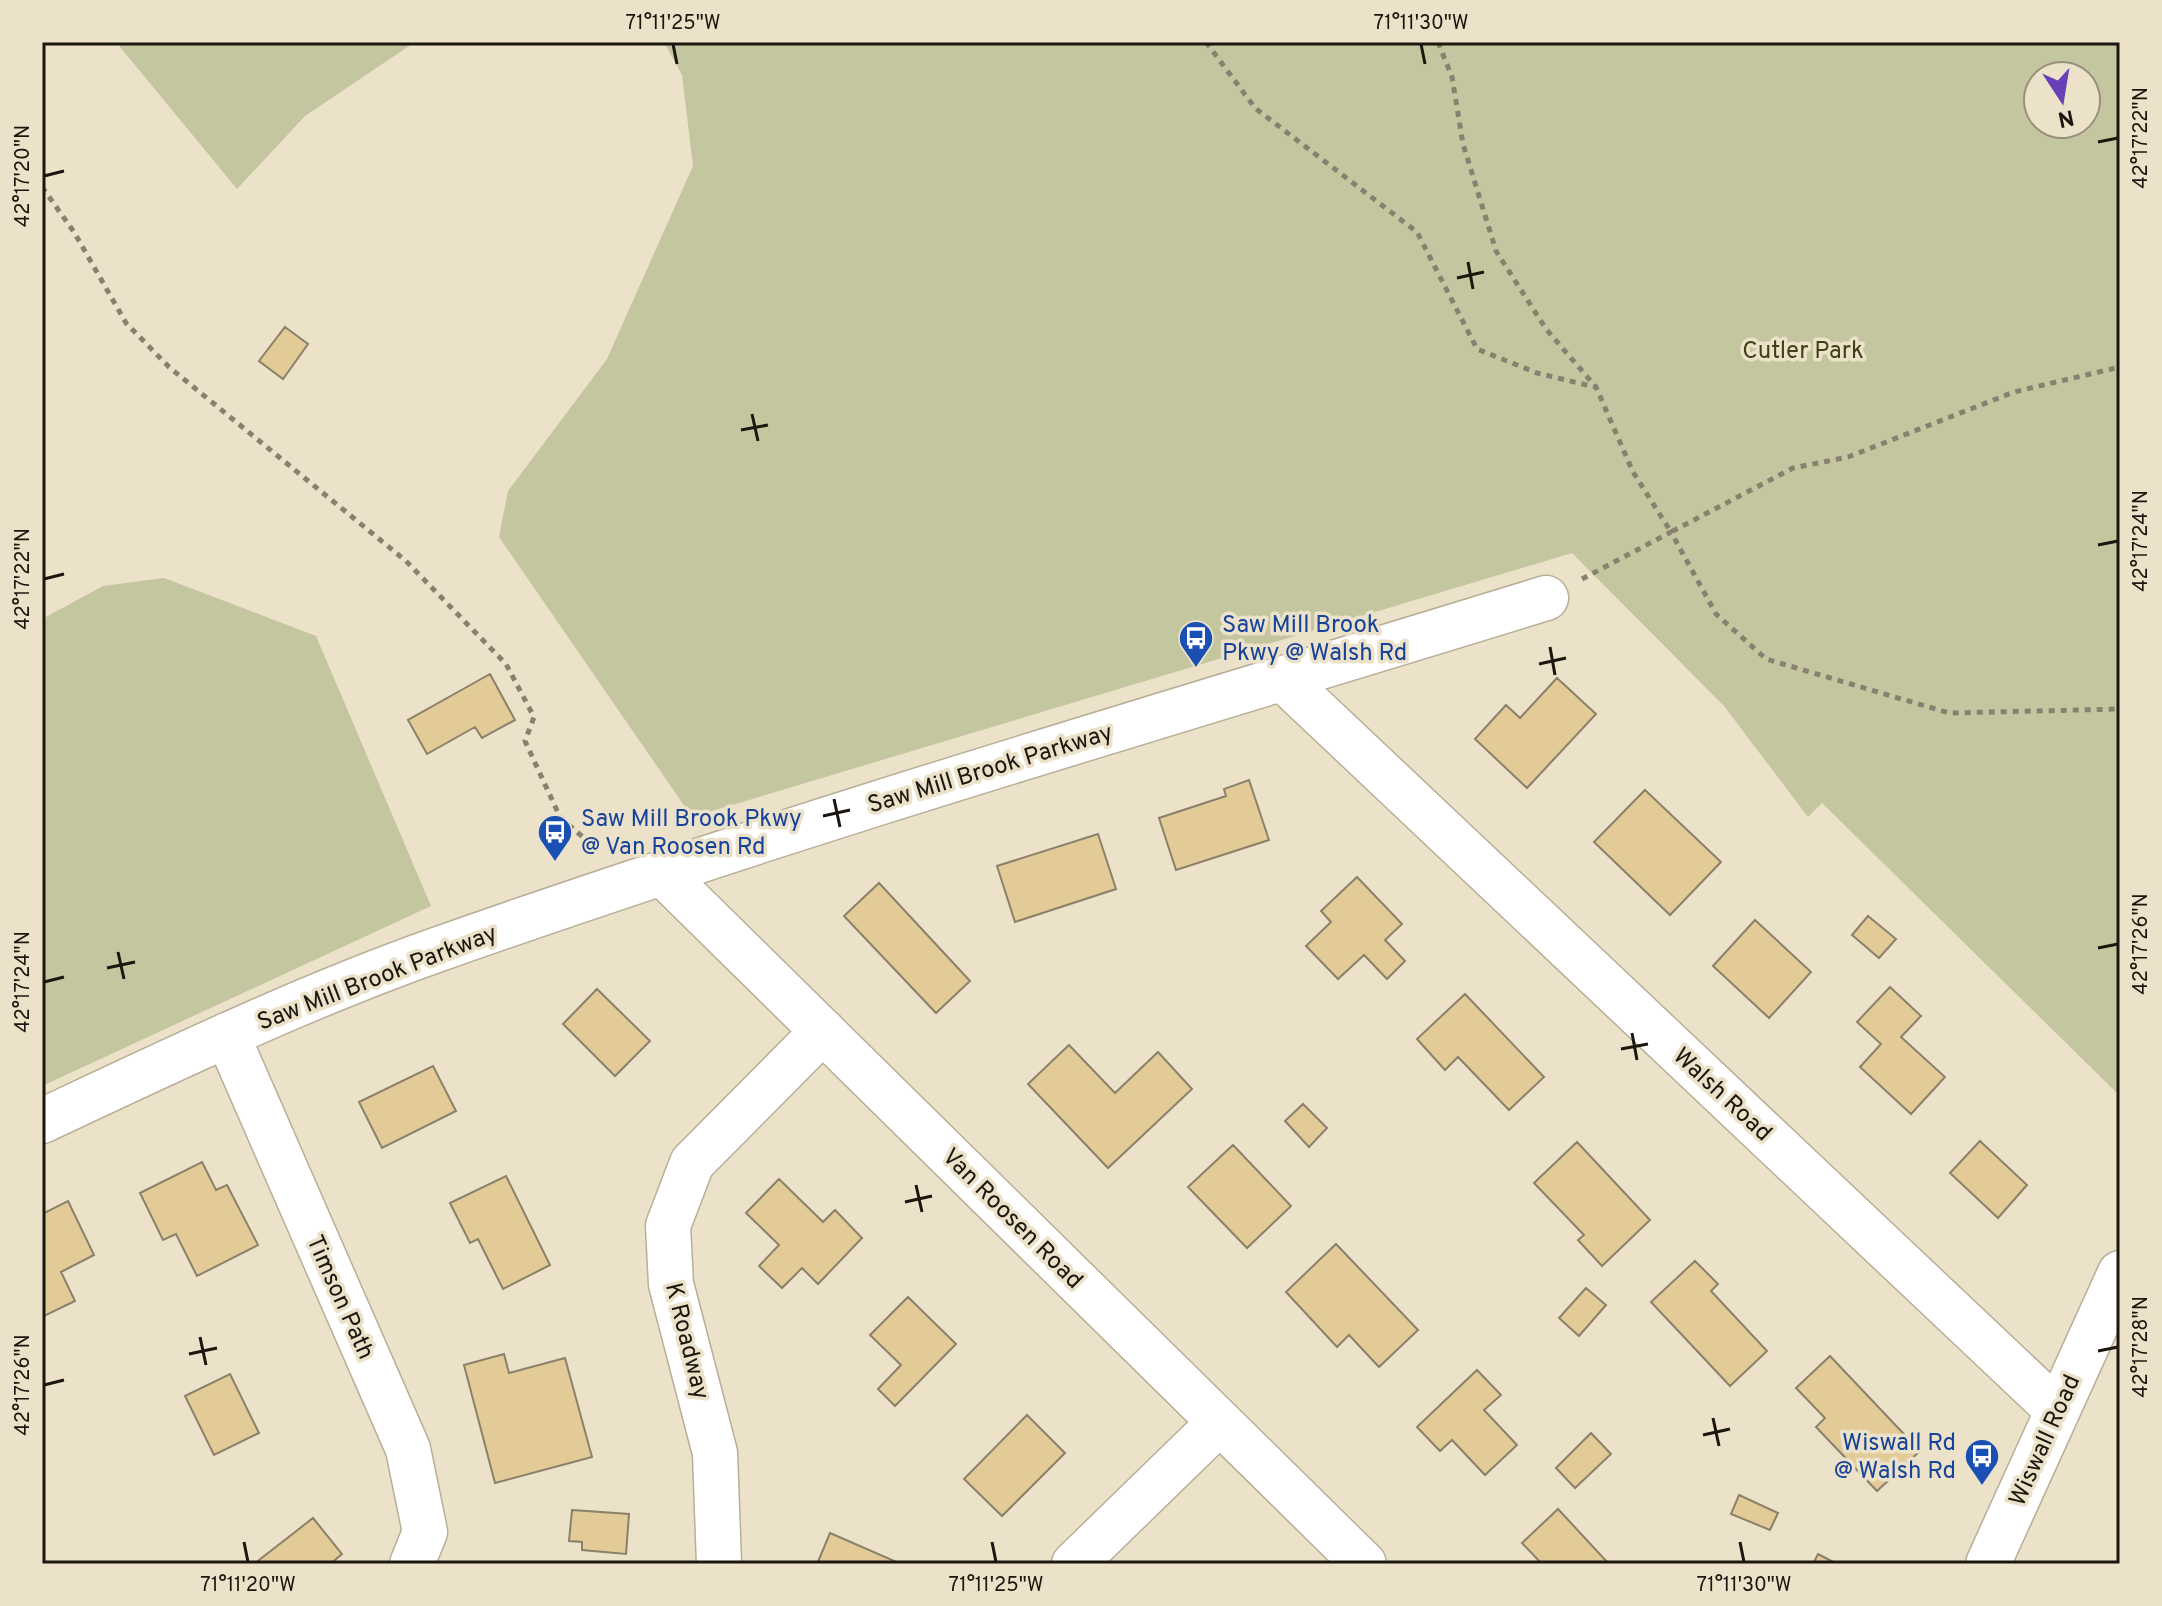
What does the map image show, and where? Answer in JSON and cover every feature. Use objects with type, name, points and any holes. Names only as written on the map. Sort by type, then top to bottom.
[{"type":"street","name":"Saw Mill Brook Parkway","points":[[42,1121],[227,1035],[436,950],[795,828],[1546,598]]},
{"type":"street","name":"Walsh Road","points":[[1283,679],[2057,1410]]},
{"type":"street","name":"Van Roosen Road","points":[[649,878],[823,1031],[1364,1564]]},
{"type":"street","name":"K Roadway","points":[[719,1564],[715,1453],[671,1284],[668,1226],[692,1163],[823,1031]]},
{"type":"street","name":"Timson Path","points":[[227,1035],[408,1449],[425,1532],[412,1564]]},
{"type":"street","name":"Wiswall Road","points":[[1988,1564],[2120,1273]]},
{"type":"street","points":[[1074,1564],[1220,1422]]},
{"type":"path","points":[[1206,42],[1255,108],[1417,232],[1477,349],[1537,373],[1596,387]]},
{"type":"path","points":[[1438,42],[1452,77],[1463,144],[1496,251],[1546,329],[1596,387],[1633,472],[1671,532],[1716,614],[1766,659],[1949,713],[2120,709]]},
{"type":"path","points":[[42,187],[74,232],[126,323],[169,367],[406,561],[506,664],[534,717],[525,741],[560,817],[649,878]]},
{"type":"path","points":[[1546,598],[1793,468],[1848,457],[2014,392],[2120,367]]},
{"type":"green space","points":[[116,42],[415,42],[305,116],[237,189]]},
{"type":"green space","name":"Cutler Park","points":[[664,42],[2120,42],[2120,1096],[1822,803],[1808,817],[1724,706],[1572,553],[692,817],[499,537],[508,491],[607,359],[693,166],[682,75]]},
{"type":"green space","points":[[164,578],[316,636],[431,906],[42,1086],[42,619],[103,586]]},
{"type":"building","points":[[285,327],[308,344],[283,379],[259,361]]},
{"type":"building","points":[[490,674],[515,720],[482,738],[475,727],[427,754],[408,720]]},
{"type":"building","points":[[1557,678],[1596,714],[1527,788],[1475,739],[1506,705],[1520,718]]},
{"type":"building","points":[[1249,780],[1269,840],[1176,870],[1159,818],[1226,796],[1224,789]]},
{"type":"building","points":[[1645,790],[1721,862],[1670,915],[1594,842]]},
{"type":"building","points":[[1098,834],[1116,889],[1015,922],[997,866]]},
{"type":"building","points":[[1357,877],[1402,924],[1385,940],[1405,961],[1387,979],[1364,955],[1338,979],[1306,946],[1331,922],[1321,911]]},
{"type":"building","points":[[879,883],[970,981],[936,1013],[844,916]]},
{"type":"building","points":[[1868,916],[1896,939],[1879,958],[1852,935]]},
{"type":"building","points":[[1755,920],[1811,972],[1769,1018],[1713,966]]},
{"type":"building","points":[[1890,987],[1921,1016],[1901,1037],[1945,1077],[1911,1114],[1860,1067],[1881,1044],[1857,1022]]},
{"type":"building","points":[[597,989],[650,1041],[615,1076],[563,1024]]},
{"type":"building","points":[[1465,994],[1544,1077],[1509,1110],[1458,1057],[1445,1070],[1417,1039]]},
{"type":"building","points":[[1069,1045],[1115,1093],[1158,1052],[1192,1089],[1108,1168],[1028,1084]]},
{"type":"building","points":[[433,1066],[456,1111],[382,1148],[359,1102]]},
{"type":"building","points":[[1303,1104],[1327,1128],[1309,1147],[1285,1121]]},
{"type":"building","points":[[1980,1141],[2027,1185],[1998,1218],[1950,1173]]},
{"type":"building","points":[[1577,1142],[1650,1220],[1602,1266],[1578,1240],[1584,1235],[1534,1183]]},
{"type":"building","points":[[1233,1145],[1291,1206],[1247,1248],[1188,1187]]},
{"type":"building","points":[[202,1162],[216,1190],[227,1185],[258,1245],[197,1276],[176,1234],[163,1240],[140,1193]]},
{"type":"building","points":[[506,1176],[550,1265],[503,1289],[478,1239],[470,1243],[450,1203]]},
{"type":"building","points":[[779,1179],[823,1222],[835,1210],[862,1238],[818,1284],[802,1268],[782,1288],[759,1266],[779,1245],[746,1213]]},
{"type":"building","points":[[68,1201],[94,1255],[61,1272],[75,1301],[42,1317],[42,1214]]},
{"type":"building","points":[[1336,1244],[1418,1330],[1379,1367],[1349,1335],[1337,1347],[1286,1292]]},
{"type":"building","points":[[1695,1261],[1718,1284],[1711,1291],[1767,1351],[1730,1386],[1651,1302]]},
{"type":"building","points":[[1586,1288],[1606,1305],[1579,1336],[1559,1318]]},
{"type":"building","points":[[908,1297],[956,1344],[895,1406],[878,1389],[901,1365],[870,1335]]},
{"type":"building","points":[[504,1354],[509,1373],[565,1358],[592,1457],[495,1483],[464,1365]]},
{"type":"building","points":[[1830,1356],[1920,1451],[1877,1491],[1816,1427],[1825,1418],[1796,1388]]},
{"type":"building","points":[[1477,1370],[1501,1395],[1484,1410],[1517,1445],[1485,1475],[1452,1440],[1440,1451],[1417,1427]]},
{"type":"building","points":[[230,1374],[259,1433],[214,1455],[185,1396]]},
{"type":"building","points":[[1027,1415],[1065,1453],[1002,1516],[964,1479]]},
{"type":"building","points":[[1591,1433],[1611,1454],[1575,1488],[1556,1468]]},
{"type":"building","points":[[1739,1495],[1778,1513],[1770,1530],[1731,1514]]},
{"type":"building","points":[[1558,1509],[1609,1564],[1542,1564],[1522,1543]]},
{"type":"building","points":[[572,1510],[629,1514],[626,1554],[582,1550],[582,1542],[569,1541]]},
{"type":"building","points":[[313,1518],[342,1554],[330,1564],[254,1564]]},
{"type":"building","points":[[830,1533],[899,1563],[817,1564]]},
{"type":"building","points":[[1818,1554],[1837,1564],[1813,1564]]},
{"type":"place","name":"Saw Mill Brook Pkwy @ Walsh Rd","points":[[1196,669]]},
{"type":"place","name":"Saw Mill Brook Pkwy @ Van Roosen Rd","points":[[555,863]]},
{"type":"place","name":"Wiswall Rd @ Walsh Rd","points":[[1982,1487]]}]
